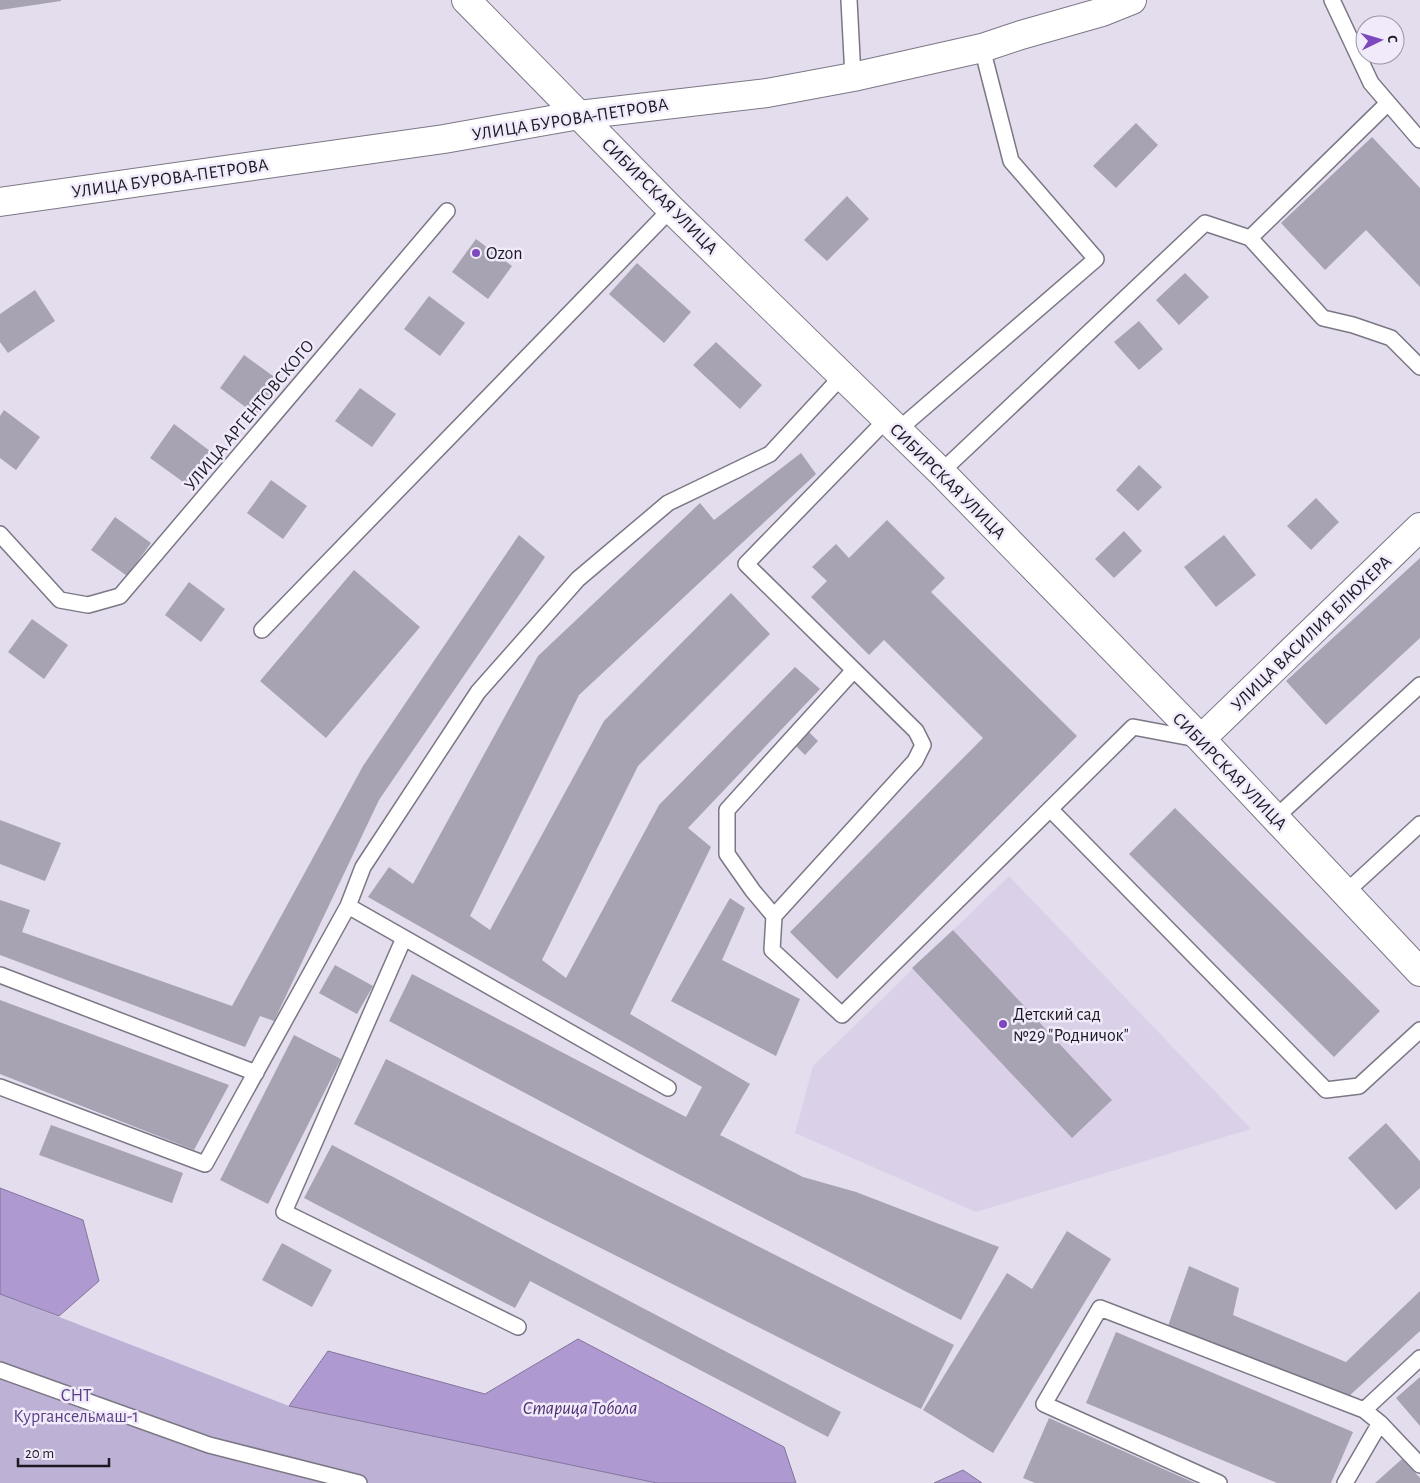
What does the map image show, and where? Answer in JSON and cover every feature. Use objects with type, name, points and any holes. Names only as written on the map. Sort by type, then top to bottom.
[{"type":"street","name":"СИБИРСКАЯ УЛИЦА","points":[[466,0],[671,209],[941,472],[1201,739],[1420,972]]},
{"type":"street","name":"УЛИЦА БУРОВА-ПЕТРОВА","points":[[0,202],[444,139],[579,115],[766,93],[853,77],[982,48],[1102,12],[1132,0]]},
{"type":"street","name":"УЛИЦА ВАСИЛИЯ БЛЮХЕРА","points":[[1201,739],[1420,527]]},
{"type":"lane","points":[[849,0],[853,77]]},
{"type":"lane","points":[[1332,0],[1371,83],[1420,140]]},
{"type":"lane","points":[[982,48],[1011,161],[1096,259],[892,425],[746,564],[916,731],[923,745],[915,761],[774,916],[772,950],[842,1015],[1133,728],[1201,739]]},
{"type":"lane","points":[[1250,238],[1388,103]]},
{"type":"lane","points":[[262,630],[671,209]]},
{"type":"lane","name":"УЛИЦА АРГЕНТОВСКОГО","points":[[0,534],[60,600],[88,604],[120,596],[447,211]]},
{"type":"lane","points":[[941,472],[1204,222],[1250,238],[1322,318],[1353,325],[1391,338],[1420,367]]},
{"type":"lane","points":[[0,1087],[206,1164],[348,906],[363,867],[478,692],[578,579],[668,503],[770,454],[842,376]]},
{"type":"lane","points":[[774,916],[726,854],[727,810],[854,670]]},
{"type":"lane","points":[[1275,818],[1420,685]]},
{"type":"lane","points":[[1050,809],[1326,1090],[1359,1086],[1420,1030]]},
{"type":"lane","points":[[1345,892],[1420,824]]},
{"type":"lane","points":[[348,906],[668,1088]]},
{"type":"lane","points":[[404,938],[284,1212],[518,1327]]},
{"type":"lane","points":[[0,975],[256,1073]]},
{"type":"lane","points":[[1219,1483],[1044,1404],[1100,1308],[1364,1410],[1380,1423],[1420,1464]]},
{"type":"lane","points":[[1364,1410],[1420,1358]]},
{"type":"lane","points":[[0,1370],[209,1445],[359,1483]]},
{"type":"lane","points":[[1344,1483],[1380,1423]]},
{"type":"shaded area","name":"Детский сад №29 \"Родничок\"","points":[[1009,876],[1251,1129],[976,1212],[795,1133],[813,1066]]},
{"type":"green space","name":"СНТ Кургансельмаш-1","points":[[0,1294],[289,1406],[657,1483],[0,1483]]},
{"type":"water","points":[[0,1188],[83,1220],[99,1281],[59,1316],[0,1294]]},
{"type":"water","name":"Старица Тобола","points":[[578,1339],[784,1447],[796,1483],[657,1483],[289,1406],[328,1351],[485,1394]]},
{"type":"water","points":[[963,1470],[982,1483],[934,1483]]},
{"type":"building","points":[[0,0],[61,0],[61,1],[0,10]]},
{"type":"building","points":[[1136,123],[1158,145],[1116,188],[1093,166]]},
{"type":"building","points":[[1372,137],[1420,188],[1420,287],[1366,230],[1325,270],[1281,223]]},
{"type":"building","points":[[847,196],[869,219],[827,261],[804,240]]},
{"type":"building","points":[[476,239],[512,266],[488,299],[452,272]]},
{"type":"building","points":[[637,263],[691,312],[664,343],[609,294]]},
{"type":"building","points":[[1185,273],[1209,297],[1179,325],[1156,300]]},
{"type":"building","points":[[35,290],[55,321],[8,353],[0,342],[0,314]]},
{"type":"building","points":[[429,296],[465,323],[440,356],[404,329]]},
{"type":"building","points":[[1139,321],[1163,349],[1139,370],[1114,342]]},
{"type":"building","points":[[716,342],[762,385],[740,409],[693,365]]},
{"type":"building","points":[[244,355],[280,381],[256,415],[220,388]]},
{"type":"building","points":[[360,388],[396,414],[372,447],[335,421]]},
{"type":"building","points":[[4,410],[40,437],[16,470],[0,458],[0,416]]},
{"type":"building","points":[[174,424],[210,451],[186,484],[150,458]]},
{"type":"building","points":[[801,453],[816,474],[579,695],[470,916],[490,930],[604,721],[731,593],[770,634],[638,766],[542,960],[566,978],[659,805],[795,667],[820,689],[688,828],[711,847],[630,1014],[750,1084],[720,1135],[803,1177],[856,1192],[999,1247],[961,1320],[661,1165],[389,1021],[412,974],[686,1117],[702,1087],[368,897],[389,867],[413,884],[538,656],[700,503],[714,520]]},
{"type":"building","points":[[1139,465],[1162,487],[1138,511],[1116,490]]},
{"type":"building","points":[[271,480],[307,506],[283,539],[247,513]]},
{"type":"building","points":[[1316,498],[1339,522],[1311,550],[1287,526]]},
{"type":"building","points":[[115,517],[151,543],[127,576],[91,550]]},
{"type":"building","points":[[887,520],[945,578],[931,592],[1077,736],[837,979],[790,932],[983,738],[884,640],[869,655],[811,597],[827,581],[812,567],[836,544],[849,558]]},
{"type":"building","points":[[1124,531],[1142,551],[1114,578],[1095,559]]},
{"type":"building","points":[[519,535],[545,557],[379,800],[274,1021],[260,1016],[245,1047],[0,955],[0,900],[30,910],[22,932],[232,1006],[363,766]]},
{"type":"building","points":[[1224,535],[1256,575],[1216,607],[1184,567]]},
{"type":"building","points":[[1420,558],[1420,638],[1326,725],[1286,681]]},
{"type":"building","points":[[354,570],[420,627],[326,738],[260,681]]},
{"type":"building","points":[[189,582],[225,609],[201,642],[165,615]]},
{"type":"building","points":[[32,619],[68,645],[44,679],[8,652]]},
{"type":"building","points":[[805,728],[818,741],[805,755],[792,742]]},
{"type":"building","points":[[1175,808],[1380,1011],[1334,1057],[1129,854]]},
{"type":"building","points":[[0,820],[61,843],[45,881],[0,864]]},
{"type":"building","points":[[730,898],[745,908],[722,960],[800,999],[776,1056],[671,1001]]},
{"type":"building","points":[[953,930],[1112,1100],[1072,1138],[912,968]]},
{"type":"building","points":[[335,965],[373,986],[357,1014],[319,993]]},
{"type":"building","points":[[0,1000],[229,1085],[194,1150],[0,1074]]},
{"type":"building","points":[[294,1035],[341,1059],[268,1204],[220,1180]]},
{"type":"building","points":[[386,1059],[954,1345],[921,1409],[354,1124]]},
{"type":"building","points":[[1386,1123],[1420,1161],[1420,1188],[1396,1210],[1348,1158]]},
{"type":"building","points":[[51,1125],[183,1173],[172,1203],[39,1155]]},
{"type":"building","points":[[332,1145],[841,1412],[828,1437],[530,1281],[515,1308],[304,1198]]},
{"type":"building","points":[[1067,1231],[1111,1259],[993,1453],[923,1410],[1007,1273],[1032,1289]]},
{"type":"building","points":[[282,1243],[332,1270],[312,1307],[262,1280]]},
{"type":"building","points":[[1189,1266],[1239,1288],[1233,1315],[1346,1362],[1420,1291],[1420,1331],[1348,1397],[1168,1326]]},
{"type":"building","points":[[1116,1332],[1353,1432],[1331,1483],[1277,1483],[1086,1403]]},
{"type":"building","points":[[1420,1377],[1420,1426],[1396,1398]]},
{"type":"building","points":[[1049,1418],[1195,1483],[1035,1483],[1023,1478]]},
{"type":"building","points":[[1402,1459],[1420,1478],[1420,1483],[1375,1483]]},
{"type":"place","name":"Ozon","points":[[476,253]]},
{"type":"place","name":"Детский сад №29 \"Родничок\"","points":[[1003,1024]]}]
